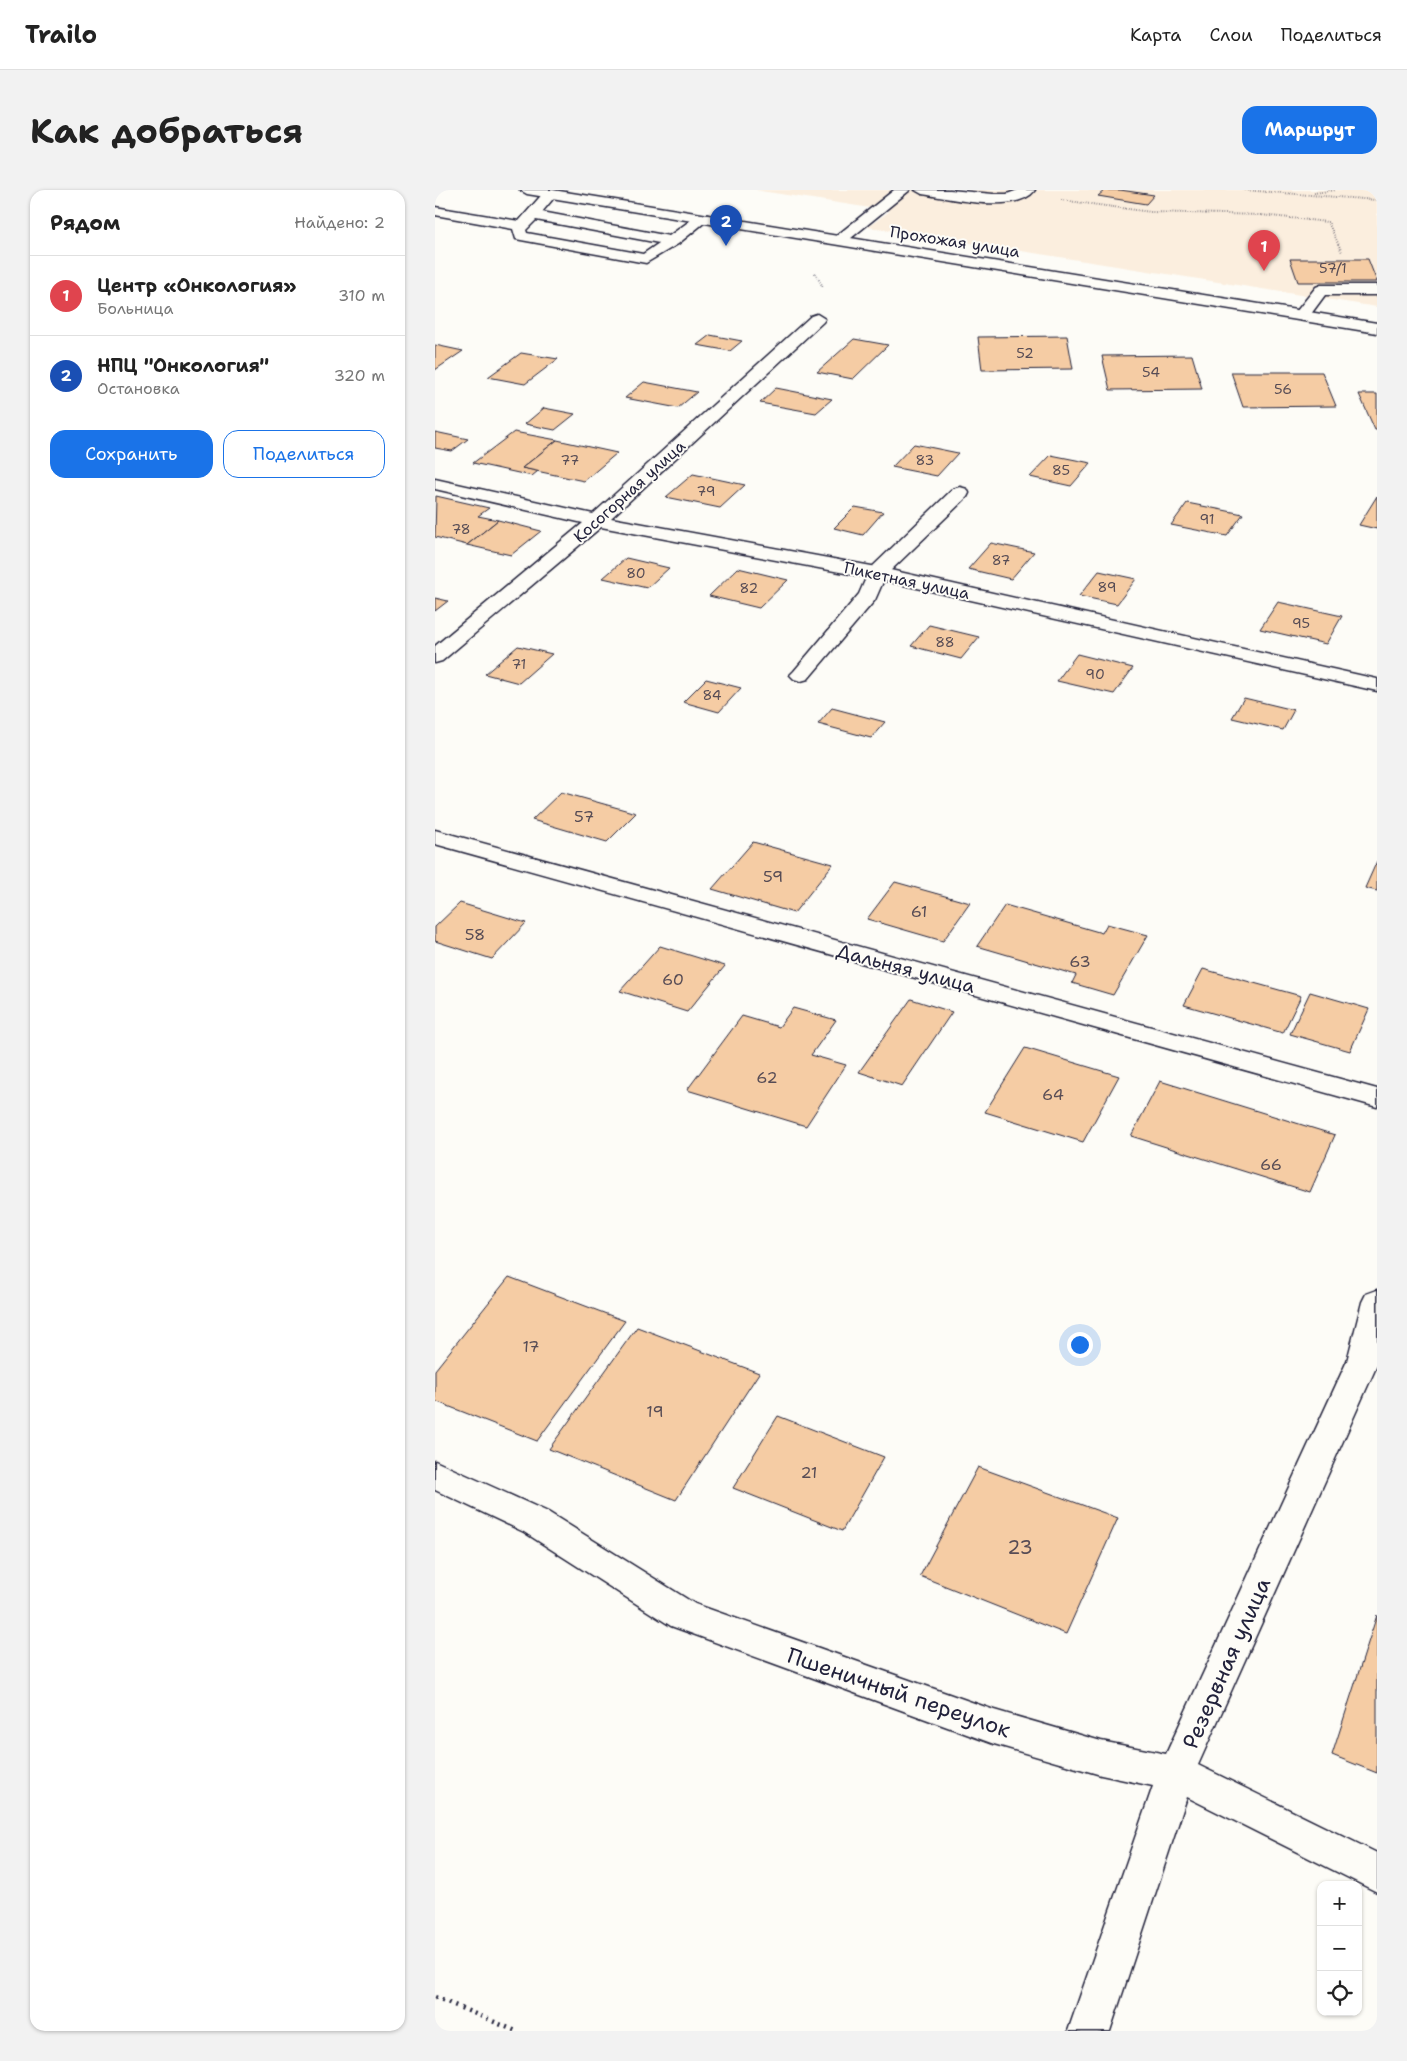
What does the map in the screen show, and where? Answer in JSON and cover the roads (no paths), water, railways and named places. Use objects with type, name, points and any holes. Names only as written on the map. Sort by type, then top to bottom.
[{"type":"street","name":"Прохожая улица","points":[[527,190],[1377,328]]},
{"type":"street","points":[[840,240],[903,190]]},
{"type":"street","points":[[922,190],[1002,200],[1026,192]]},
{"type":"street","points":[[550,194],[519,230],[521,236],[646,259],[703,218]]},
{"type":"street","points":[[435,210],[673,240]]},
{"type":"street","points":[[1302,315],[1321,290],[1377,290]]},
{"type":"street","name":"Косогорная улица","points":[[435,656],[597,521],[817,319]]},
{"type":"street","name":"Пикетная улица","points":[[435,484],[597,521],[877,573],[1377,685]]},
{"type":"street","points":[[801,675],[867,596],[877,573],[960,493]]},
{"type":"street","name":"Дальняя улица","points":[[435,838],[1377,1098]]},
{"type":"street","name":"Резервная улица","points":[[1089,2031],[1176,1773],[1363,1361],[1377,1302]]},
{"type":"street","name":"Пшеничный переулок","points":[[435,1475],[536,1522],[683,1615],[994,1727],[1101,1758],[1176,1773],[1377,1873]]},
{"type":"place","name":"НПЦ \"Онкология\"","points":[[726,246]]},
{"type":"place","name":"Центр «Онкология»","points":[[1264,271]]}]
